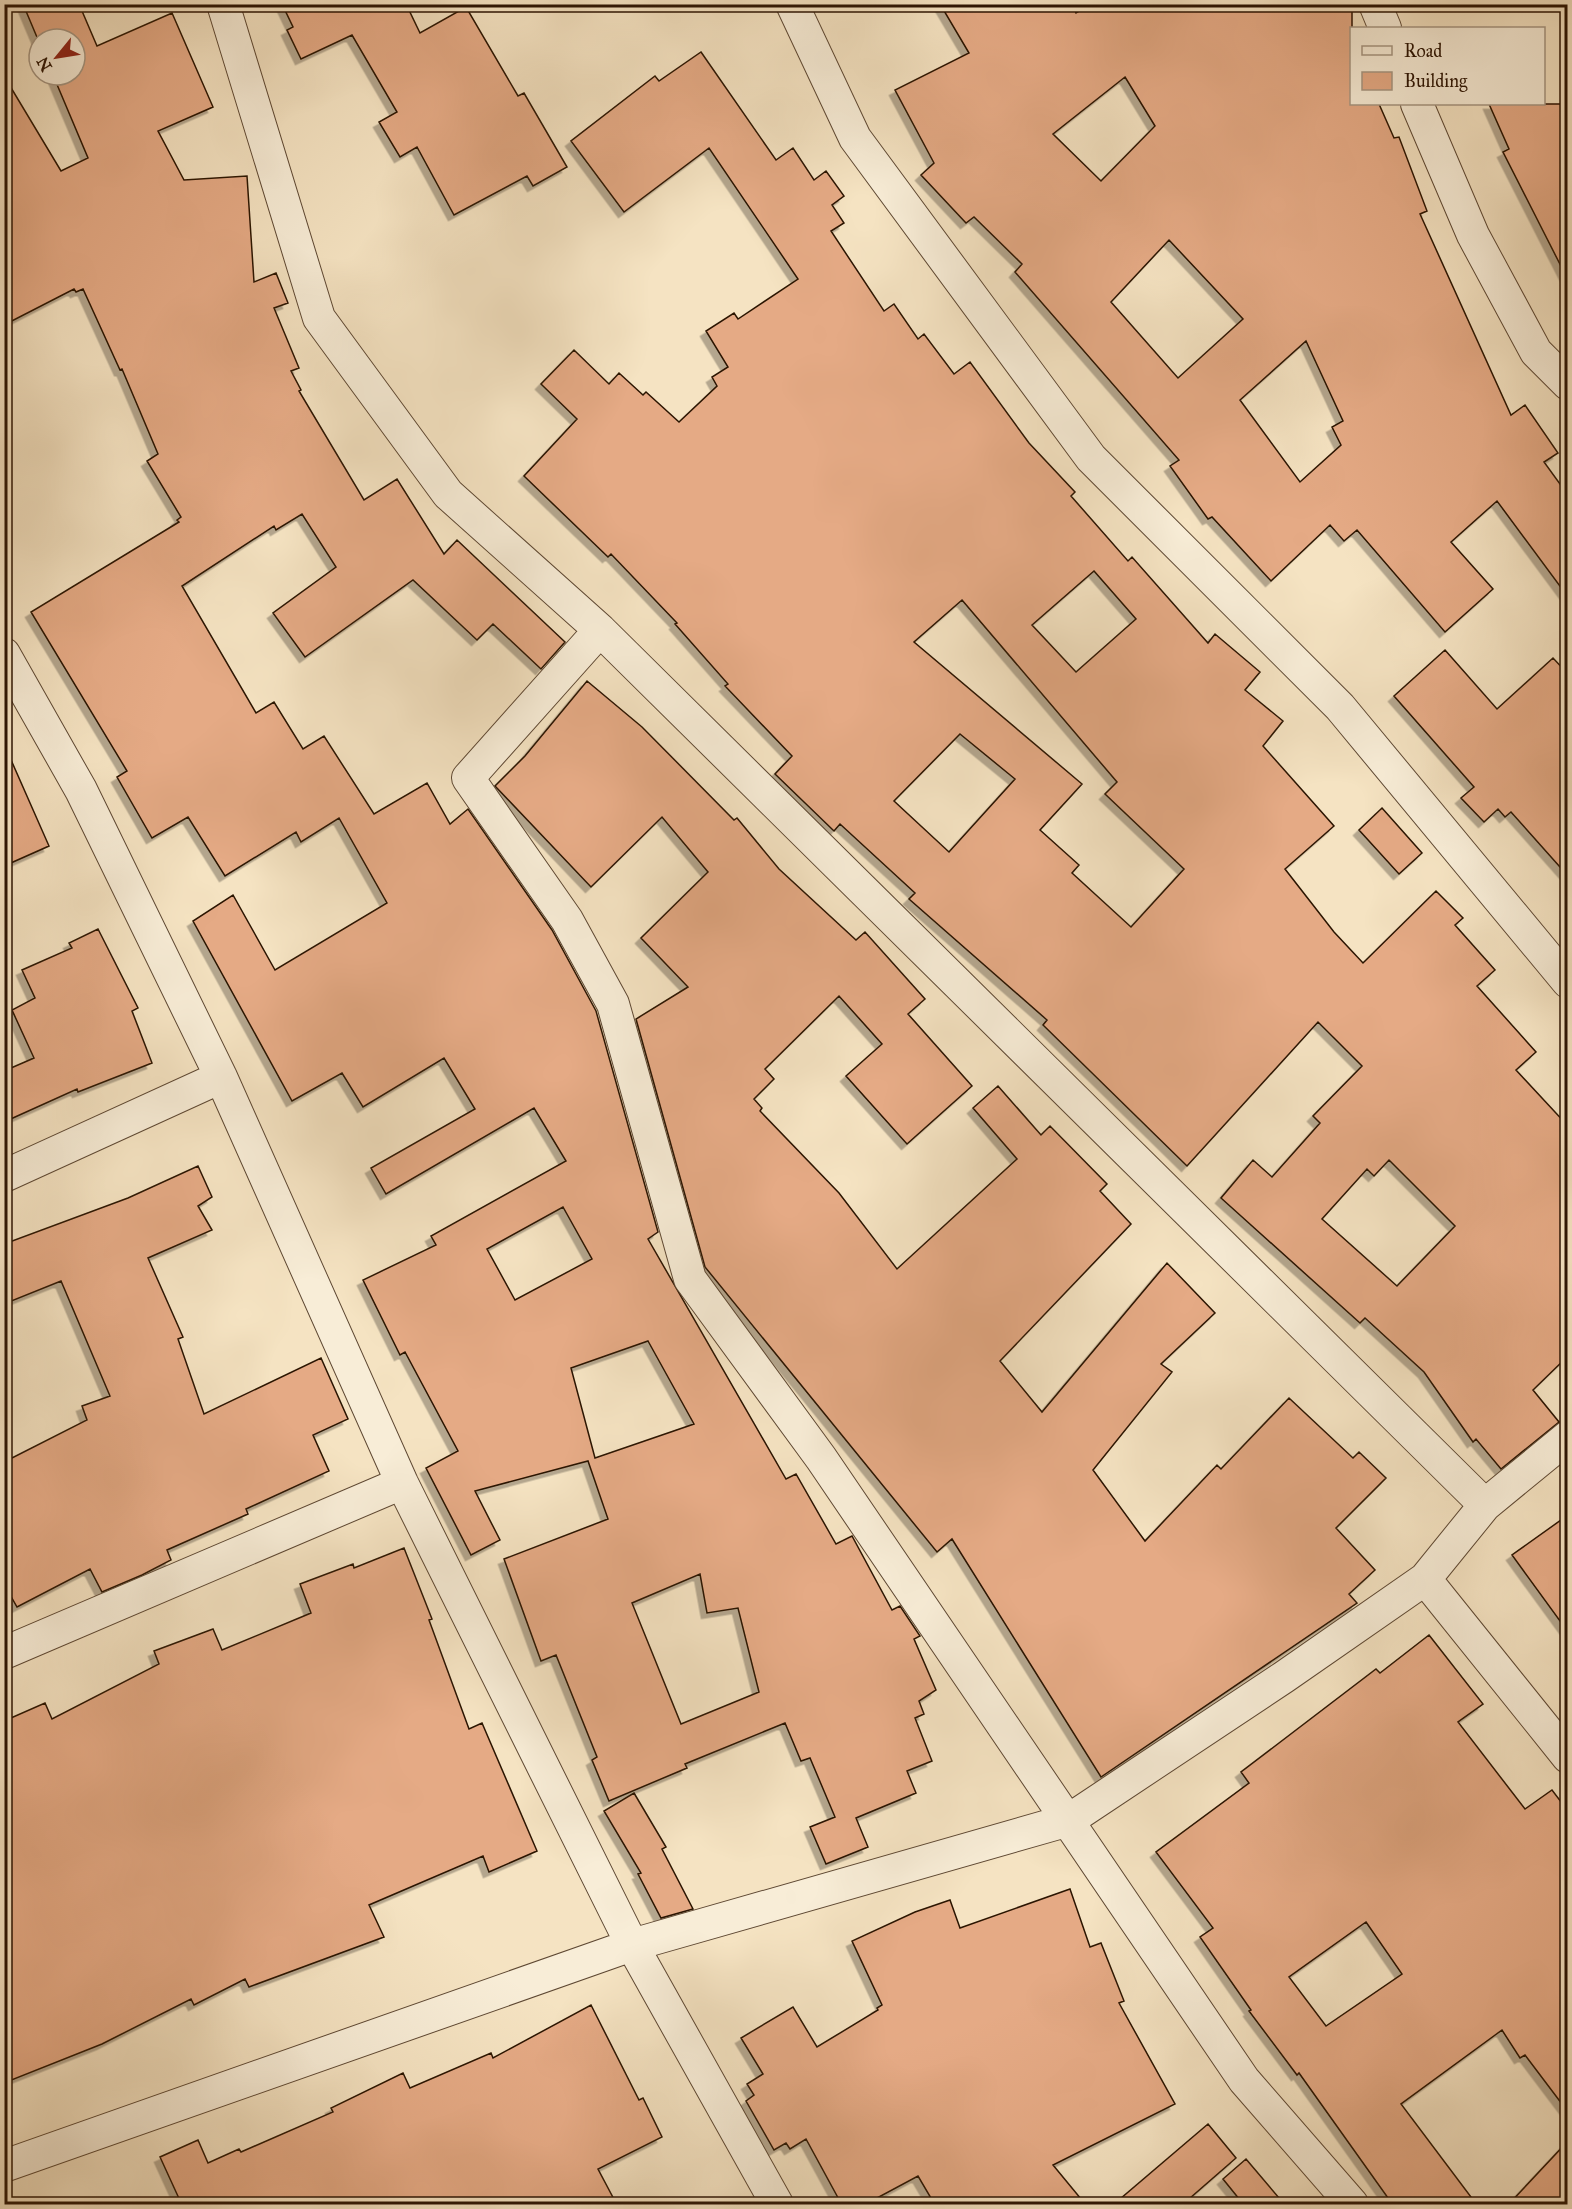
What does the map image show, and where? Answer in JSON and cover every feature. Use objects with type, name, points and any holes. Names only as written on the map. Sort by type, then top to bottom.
[{"type":"street","points":[[223,4],[319,318],[448,494],[600,630],[1485,1505]]},
{"type":"street","points":[[792,4],[855,138],[1091,458],[1341,707],[1568,982]]},
{"type":"street","points":[[1374,4],[1385,27]]},
{"type":"street","points":[[1417,105],[1473,235],[1536,352],[1568,384]]},
{"type":"street","points":[[600,630],[468,778],[567,920],[613,1004],[690,1279],[820,1458],[1070,1820],[1244,2080],[1352,2205]]},
{"type":"street","points":[[4,654],[81,790],[221,1077],[402,1483],[632,1945],[777,2205]]},
{"type":"street","points":[[4,1176],[221,1077]]},
{"type":"street","points":[[4,2166],[632,1945],[1070,1820],[1284,1677],[1425,1579],[1485,1505],[1568,1437]]},
{"type":"street","points":[[4,1653],[402,1483]]},
{"type":"street","points":[[1425,1579],[1568,1757]]},
{"type":"building","points":[[23,4],[79,4],[97,46],[172,13],[213,107],[158,131],[184,180],[247,176],[254,282],[276,273],[288,303],[274,308],[299,368],[291,371],[301,390],[299,391],[364,500],[397,479],[444,554],[457,540],[565,642],[541,669],[493,624],[477,640],[413,580],[305,657],[273,613],[336,567],[302,514],[276,530],[274,526],[182,586],[256,713],[274,702],[303,749],[324,736],[374,814],[427,783],[450,824],[468,809],[552,930],[596,1011],[658,1232],[648,1239],[786,1479],[796,1474],[836,1544],[852,1536],[892,1610],[900,1606],[920,1636],[914,1639],[936,1690],[919,1701],[924,1714],[915,1718],[932,1761],[907,1771],[916,1793],[856,1818],[868,1847],[826,1864],[810,1827],[835,1817],[810,1758],[801,1761],[785,1723],[685,1764],[687,1768],[609,1801],[592,1760],[597,1757],[556,1655],[541,1661],[504,1559],[608,1519],[588,1461],[475,1491],[500,1540],[471,1555],[426,1468],[458,1451],[405,1352],[400,1355],[363,1280],[436,1245],[431,1236],[566,1161],[534,1108],[386,1194],[371,1168],[475,1109],[444,1058],[363,1107],[342,1073],[292,1101],[193,921],[233,895],[275,970],[387,903],[339,818],[301,842],[296,832],[225,876],[188,817],[152,838],[117,777],[127,771],[31,612],[179,522],[177,520],[181,517],[147,461],[158,454],[122,369],[120,370],[83,289],[76,292],[74,289],[4,325],[4,76],[61,171],[88,158],[58,87],[87,87],[87,27],[33,27]],"holes":[[[563,1207],[592,1259],[515,1300],[487,1249]],[[648,1341],[694,1424],[595,1458],[571,1368]],[[700,1574],[707,1613],[738,1608],[759,1692],[681,1724],[632,1603]]]},
{"type":"building","points":[[282,4],[415,4],[408,8],[420,33],[466,7],[518,96],[524,93],[567,167],[533,186],[527,176],[454,215],[417,147],[400,157],[379,122],[397,112],[352,35],[301,59],[287,30],[293,27]]},
{"type":"building","points":[[940,4],[1072,4],[1076,13],[1091,4],[1352,4],[1350,105],[1379,105],[1394,138],[1399,137],[1427,211],[1420,214],[1511,415],[1525,405],[1558,453],[1544,462],[1568,495],[1568,597],[1497,501],[1451,542],[1493,589],[1445,632],[1357,530],[1344,541],[1330,525],[1271,581],[1212,517],[1208,519],[1170,466],[1179,460],[1015,272],[1022,264],[974,217],[966,223],[921,175],[934,163],[895,90],[969,53]],"holes":[[[1125,77],[1155,126],[1101,181],[1053,134]],[[1169,240],[1243,319],[1178,378],[1111,302]],[[1306,341],[1343,421],[1332,427],[1341,445],[1300,482],[1240,400]]]},
{"type":"building","points":[[701,52],[776,160],[793,148],[814,180],[826,171],[844,196],[832,205],[844,223],[831,231],[884,311],[894,304],[918,339],[924,334],[954,374],[970,362],[1029,443],[1075,492],[1071,496],[1128,561],[1132,557],[1208,643],[1215,634],[1260,672],[1245,690],[1283,721],[1263,746],[1334,826],[1285,869],[1334,932],[1363,963],[1436,891],[1463,918],[1455,925],[1495,970],[1477,986],[1536,1052],[1516,1070],[1568,1126],[1568,1356],[1533,1390],[1559,1422],[1501,1469],[1476,1439],[1473,1442],[1424,1372],[1365,1318],[1360,1323],[1221,1198],[1253,1160],[1272,1177],[1320,1123],[1313,1116],[1362,1066],[1318,1022],[1187,1166],[1043,1025],[1047,1020],[909,899],[915,893],[840,824],[834,831],[775,774],[792,756],[725,686],[728,684],[675,624],[677,623],[611,554],[608,557],[524,476],[577,419],[541,384],[574,350],[609,384],[619,373],[643,395],[646,392],[679,422],[717,386],[712,377],[728,367],[706,331],[734,313],[738,319],[798,279],[709,148],[624,212],[571,141],[655,76],[659,81]],"holes":[[[1094,571],[1136,619],[1076,672],[1032,625]],[[962,600],[1117,782],[1105,794],[1184,869],[1131,927],[1072,873],[1079,865],[1040,830],[1082,784],[914,642]],[[960,734],[1015,779],[949,852],[894,801]],[[1389,1160],[1455,1226],[1397,1286],[1322,1219],[1367,1169],[1374,1176]]]},
{"type":"building","points":[[1568,104],[1568,280],[1503,152],[1509,149],[1489,105]]},
{"type":"building","points":[[1445,650],[1497,709],[1553,658],[1568,674],[1568,876],[1511,812],[1505,817],[1498,809],[1484,822],[1461,798],[1474,787],[1394,696]]},
{"type":"building","points":[[587,681],[642,727],[734,820],[737,818],[779,869],[856,940],[865,932],[925,999],[908,1014],[972,1086],[907,1144],[846,1076],[882,1044],[839,996],[765,1069],[774,1079],[754,1099],[762,1108],[760,1111],[839,1193],[897,1269],[1017,1159],[973,1108],[998,1086],[1041,1135],[1050,1126],[1107,1184],[1100,1191],[1131,1224],[1000,1361],[1042,1412],[1167,1263],[1215,1313],[1161,1364],[1172,1372],[1093,1470],[1145,1541],[1217,1465],[1221,1469],[1289,1398],[1353,1458],[1359,1452],[1386,1478],[1336,1528],[1375,1570],[1349,1594],[1357,1603],[1101,1777],[952,1539],[937,1552],[705,1267],[636,1019],[688,987],[641,938],[708,872],[662,817],[591,887],[495,786],[525,756]]},
{"type":"building","points":[[4,744],[49,846],[4,866]]},
{"type":"building","points":[[1382,808],[1422,853],[1399,874],[1359,830]]},
{"type":"building","points":[[98,929],[138,1008],[132,1011],[152,1063],[78,1092],[77,1089],[4,1122],[4,1071],[34,1058],[12,1010],[35,998],[22,970],[72,948],[69,943]]},
{"type":"building","points":[[198,1166],[212,1197],[198,1206],[212,1230],[148,1258],[183,1337],[178,1339],[204,1414],[321,1358],[348,1419],[313,1435],[329,1471],[246,1509],[248,1514],[167,1550],[171,1560],[142,1575],[102,1592],[90,1569],[17,1607],[4,1584],[4,1462],[87,1420],[82,1406],[110,1396],[61,1281],[4,1304],[4,1244],[128,1198]]},
{"type":"building","points":[[1568,1515],[1568,1632],[1512,1555]]},
{"type":"building","points":[[404,1548],[432,1619],[429,1620],[469,1729],[482,1723],[537,1851],[489,1872],[483,1856],[369,1905],[384,1937],[249,1987],[245,1979],[194,2005],[191,1999],[102,2044],[4,2083],[4,1721],[45,1703],[52,1719],[159,1664],[154,1651],[213,1629],[222,1650],[311,1613],[300,1584],[353,1564],[354,1568]]},
{"type":"building","points":[[1429,1635],[1483,1704],[1458,1722],[1525,1809],[1552,1790],[1568,1811],[1568,2112],[1525,2055],[1520,2058],[1502,2030],[1401,2104],[1477,2205],[1393,2205],[1299,2073],[1297,2075],[1249,2011],[1251,2010],[1200,1937],[1213,1928],[1156,1852],[1249,1783],[1241,1772],[1376,1669],[1380,1673]],"holes":[[[1366,1922],[1402,1974],[1326,2026],[1289,1977]]]},
{"type":"building","points":[[634,1793],[666,1847],[662,1849],[693,1909],[661,1918],[638,1874],[641,1873],[604,1811]]},
{"type":"building","points":[[1070,1889],[1090,1947],[1101,1943],[1124,2001],[1119,2003],[1175,2104],[1053,2165],[1086,2205],[935,2205],[918,2176],[864,2205],[842,2205],[806,2139],[790,2149],[786,2143],[774,2150],[746,2101],[754,2095],[747,2084],[763,2074],[741,2038],[793,2007],[817,2047],[878,2010],[877,2008],[882,2005],[852,1941],[915,1912],[950,1900],[960,1928]]},
{"type":"building","points":[[591,2005],[639,2100],[643,2098],[662,2137],[598,2169],[617,2205],[182,2205],[160,2157],[198,2140],[208,2163],[239,2149],[241,2152],[333,2112],[331,2108],[403,2073],[410,2088],[491,2053],[493,2058]]},
{"type":"building","points":[[1208,2124],[1236,2158],[1182,2205],[1113,2205]]},
{"type":"building","points":[[1568,2141],[1568,2205],[1508,2205]]},
{"type":"building","points":[[1246,2159],[1285,2205],[1244,2205],[1223,2179]]}]
